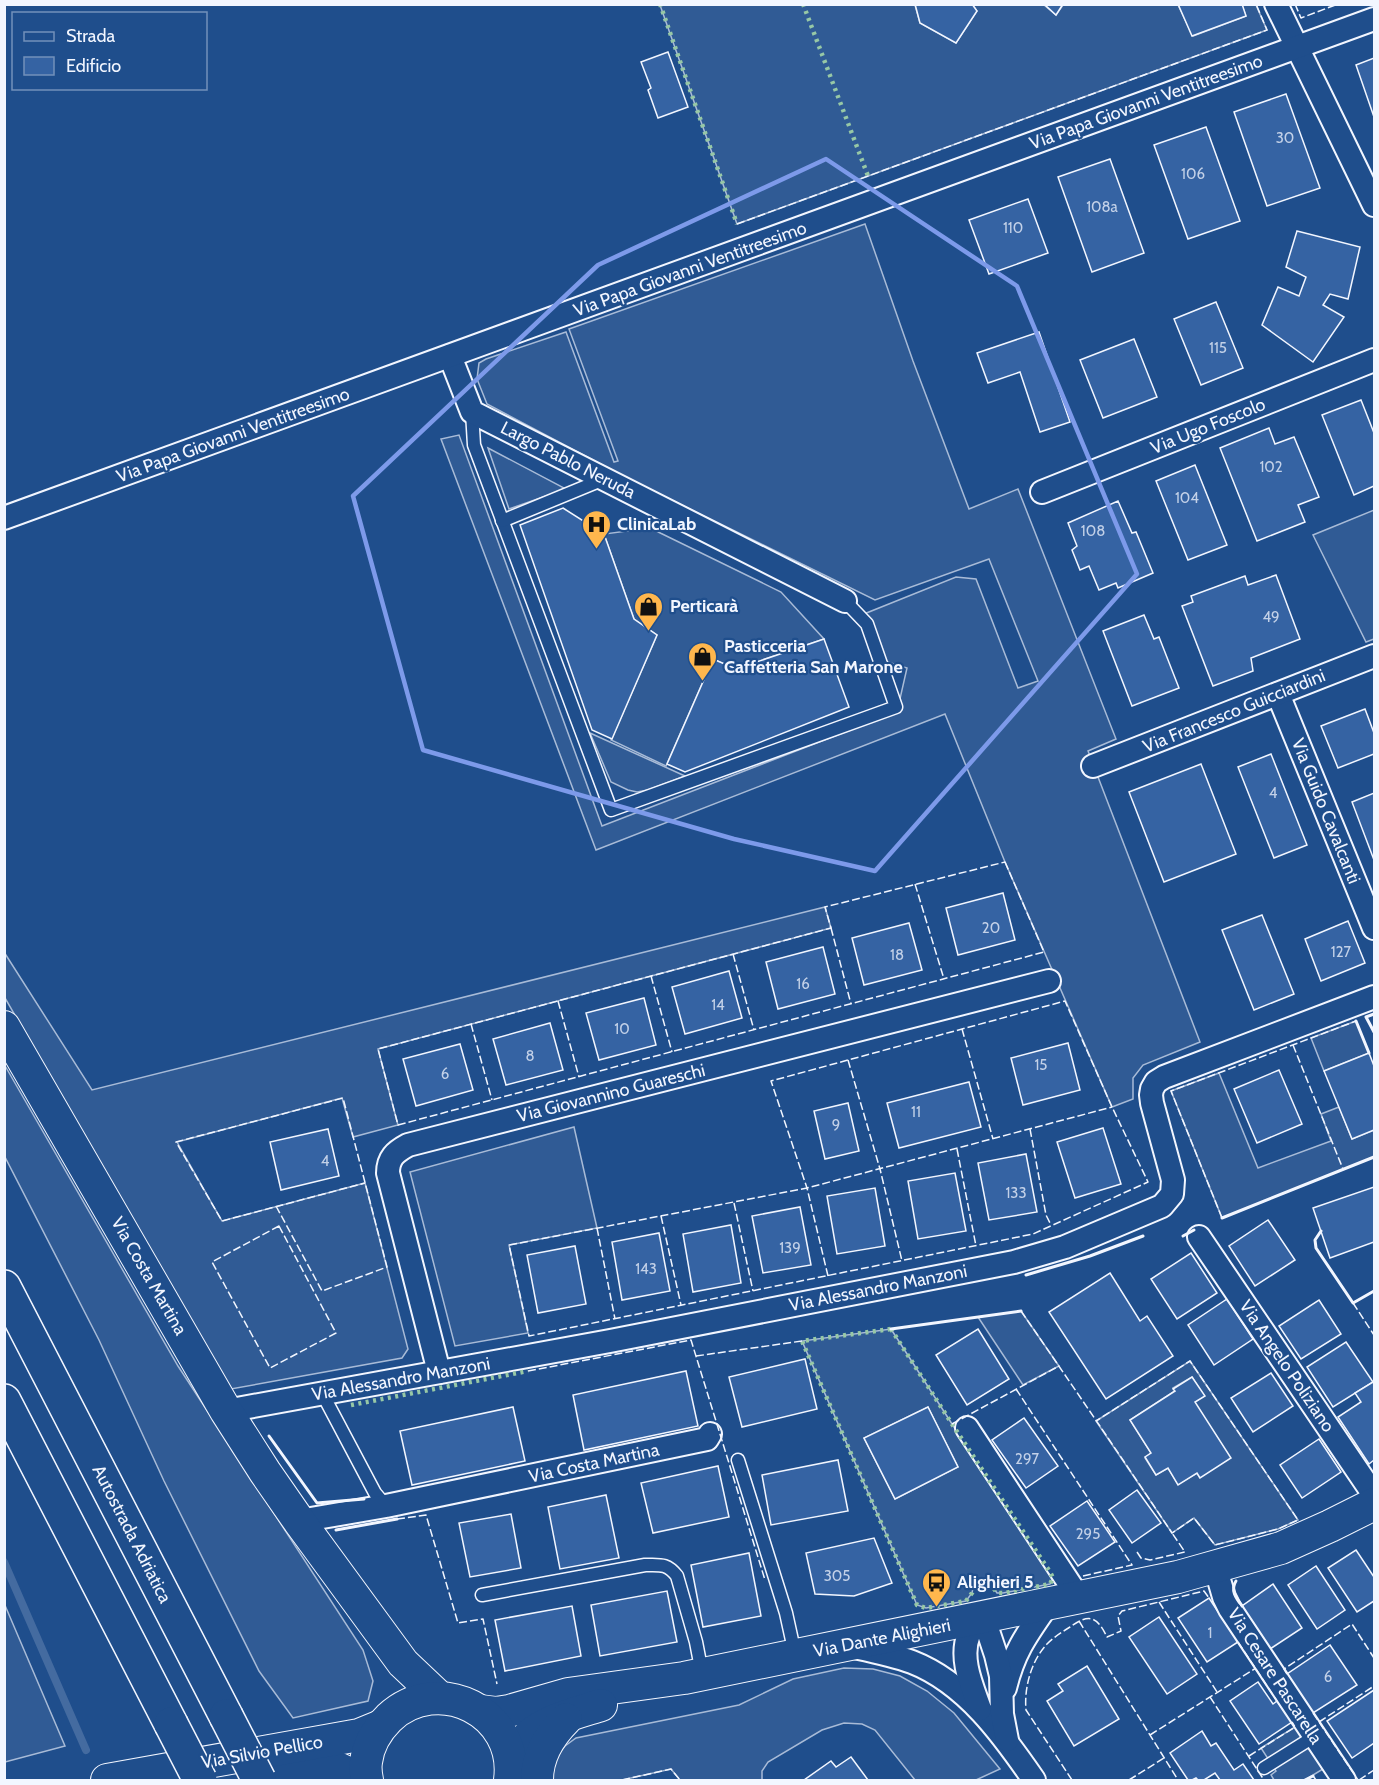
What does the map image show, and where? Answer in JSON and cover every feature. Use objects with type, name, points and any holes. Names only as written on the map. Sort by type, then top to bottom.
[{"type":"highway","name":"Autostrada Adriatica","points":[[4,1287],[260,1780]]},
{"type":"highway","points":[[4,1401],[200,1780]]},
{"type":"main road","name":"Via Costa Martina","points":[[4,1027],[226,1411],[265,1472],[403,1663],[440,1698]]},
{"type":"main road","name":"Via Dante Alighieri","points":[[480,1711],[496,1713],[509,1711],[568,1694],[693,1676],[1178,1577],[1281,1548],[1374,1503]]},
{"type":"main road","points":[[367,1780],[366,1762],[371,1743],[403,1694],[403,1663]]},
{"type":"main road","name":"Via Dante Alighieri","points":[[519,1778],[541,1756],[556,1729],[571,1714],[693,1676]]},
{"type":"main road","points":[[440,1698],[461,1701],[480,1711],[493,1722],[502,1736],[519,1778]]},
{"type":"main road","name":"Via Silvio Pellico","points":[[107,1780],[359,1735],[419,1700],[440,1698]]},
{"type":"main road","name":"Via Silvio Pellico","points":[[211,1780],[300,1765],[339,1769],[351,1775],[355,1780]]},
{"type":"street","points":[[1276,4],[1374,205]]},
{"type":"street","name":"Via Papa Giovanni Ventitreesimo","points":[[4,518],[1374,19]]},
{"type":"street","points":[[450,356],[472,412]]},
{"type":"street","name":"Via Ugo Foscolo","points":[[1042,492],[1374,360]]},
{"type":"street","name":"Largo Pablo Neruda","points":[[472,412],[846,602]]},
{"type":"street","name":"Via Francesco Guicciardini","points":[[1094,766],[1374,656]]},
{"type":"street","name":"Via Guido Cavalcanti","points":[[1278,694],[1374,928]]},
{"type":"street","name":"Via Giovannino Guareschi","points":[[439,1372],[388,1173],[391,1157],[398,1150],[408,1145],[1049,981]]},
{"type":"street","name":"Via Alessandro Manzoni","points":[[226,1411],[610,1341],[1014,1262],[1065,1247],[1162,1206],[1172,1194],[1173,1180],[1152,1103],[1152,1089],[1156,1082],[1374,998]]},
{"type":"street","name":"Via Angelo Poliziano","points":[[1200,1237],[1374,1495]]},
{"type":"street","points":[[967,1428],[1079,1598]]},
{"type":"street","name":"Via Costa Martina","points":[[299,1521],[386,1506],[707,1439],[710,1434]]},
{"type":"street","name":"Via Cesare Pascarella","points":[[1215,1566],[1230,1609],[1344,1780]]},
{"type":"street","points":[[1003,1695],[1016,1654],[1024,1638],[1048,1604]]},
{"type":"street","points":[[980,1709],[966,1668],[969,1634],[980,1618],[989,1634],[996,1655],[1003,1695],[1002,1714],[1008,1742]]},
{"type":"street","points":[[846,1645],[883,1653],[932,1672],[980,1709],[1008,1742],[1034,1780]]},
{"type":"lane","points":[[472,412],[474,445],[611,810],[896,707],[867,624],[846,602]]},
{"type":"lane","points":[[502,521],[604,479]]},
{"type":"lane","points":[[322,1393],[375,1493],[386,1506]]},
{"type":"lane","points":[[738,1460],[786,1613],[795,1656]]},
{"type":"lane","points":[[482,1596],[645,1565],[663,1565],[677,1576],[696,1642],[693,1676]]},
{"type":"lane","points":[[1264,1768],[1315,1737]]},
{"type":"highlighted area","points":[[826,159],[1017,286],[1137,574],[875,871],[734,839],[423,750],[353,496],[598,265]]},
{"type":"shaded area","points":[[972,4],[1044,5],[1056,15],[1063,5],[1178,5],[1193,36],[1246,16],[1242,5],[1256,5],[1267,30],[737,224],[660,5],[915,5],[920,23],[956,43],[977,11]]},
{"type":"shaded area","points":[[865,224],[913,361],[969,509],[1018,489],[1116,739],[1088,751],[1200,1042],[1143,1065],[1133,1078],[1133,1099],[1112,1107],[1005,862],[945,714],[596,850],[441,439],[459,435],[602,826],[897,712],[907,668],[881,660],[859,616],[956,577],[976,579],[1018,688],[1038,681],[989,559],[875,600],[627,478],[487,404],[477,379],[479,363],[486,359],[566,332],[614,462],[618,461],[569,329]]},
{"type":"shaded area","points":[[488,448],[566,489],[509,509]]},
{"type":"shaded area","points":[[1374,510],[1374,639],[1366,642],[1313,535]]},
{"type":"shaded area","points":[[650,528],[781,592],[824,639],[736,669],[713,659],[666,766],[611,740],[657,635],[634,619],[604,534]]},
{"type":"shaded area","points":[[590,733],[685,776],[648,790],[637,792],[628,790],[611,782]]},
{"type":"shaded area","points":[[825,907],[831,928],[378,1049],[398,1125],[353,1137],[342,1098],[177,1142],[222,1221],[365,1183],[408,1349],[402,1358],[231,1389],[5,998],[4,952],[92,1090]]},
{"type":"shaded area","points":[[1356,1021],[1369,1053],[1324,1071],[1311,1038]]},
{"type":"shaded area","points":[[4,1064],[178,1366],[363,1650],[373,1681],[368,1701],[293,1718],[259,1671],[164,1481],[99,1340],[5,1157]]},
{"type":"shaded area","points":[[1219,1073],[1258,1168],[1331,1141],[1321,1114],[1339,1107],[1352,1139],[1374,1130],[1374,1157],[1222,1218],[1171,1091]]},
{"type":"shaded area","points":[[574,1127],[597,1228],[509,1245],[528,1333],[455,1346],[410,1172]]},
{"type":"shaded area","points":[[1021,1311],[1059,1366],[1023,1385],[978,1317]]},
{"type":"shaded area","points":[[891,1329],[1050,1572],[1053,1578],[1050,1584],[997,1593],[988,1580],[974,1583],[972,1593],[966,1601],[926,1608],[917,1605],[802,1341]],"holes":[[[928,1407],[958,1467],[895,1499],[864,1438]]]},
{"type":"shaded area","points":[[1190,1361],[1298,1520],[1278,1529],[1215,1545],[1194,1518],[1172,1533],[1096,1421]],"holes":[[[1192,1377],[1204,1396],[1195,1402],[1200,1478],[1197,1473],[1178,1484],[1168,1468],[1156,1475],[1145,1458],[1151,1453],[1130,1420],[1175,1391],[1173,1388]]]},
{"type":"shaded area","points":[[4,1603],[65,1746],[5,1762],[4,1762]]},
{"type":"shaded area","points":[[844,1668],[873,1669],[900,1676],[927,1691],[954,1713],[1000,1769],[976,1780],[915,1780],[875,1730],[862,1724],[844,1723],[822,1730],[768,1762],[762,1771],[762,1780],[680,1780],[671,1769],[622,1780],[549,1780],[557,1756],[576,1738],[739,1705],[793,1679]]},
{"type":"shaded area","points":[[1295,1727],[1323,1769],[1305,1780],[1274,1780],[1271,1775],[1276,1771],[1261,1748]]},
{"type":"building","points":[[915,4],[972,4],[977,11],[956,43],[920,23]]},
{"type":"building","points":[[1044,4],[1063,4],[1056,15]]},
{"type":"building","points":[[1178,4],[1242,4],[1246,16],[1192,36]]},
{"type":"building","points":[[668,52],[688,107],[658,118],[648,90],[651,88],[641,62]]},
{"type":"building","points":[[1374,58],[1374,117],[1356,65]]},
{"type":"building","points":[[1286,94],[1320,188],[1267,206],[1234,112]]},
{"type":"building","points":[[1206,127],[1240,221],[1188,239],[1154,145]]},
{"type":"building","points":[[1110,159],[1144,253],[1092,272],[1058,177]]},
{"type":"building","points":[[1028,199],[1048,253],[989,274],[969,220]]},
{"type":"building","points":[[1297,231],[1360,247],[1348,299],[1330,294],[1323,305],[1344,317],[1313,362],[1262,325],[1278,287],[1299,296],[1306,277],[1286,267]]},
{"type":"building","points":[[1216,302],[1243,368],[1201,385],[1174,319]]},
{"type":"building","points":[[1039,332],[1070,422],[1040,432],[1020,372],[988,383],[977,353]]},
{"type":"building","points":[[1134,339],[1157,397],[1103,418],[1080,360]]},
{"type":"building","points":[[1361,400],[1374,433],[1374,486],[1354,495],[1322,415]]},
{"type":"building","points":[[1269,428],[1275,444],[1294,437],[1319,497],[1298,505],[1305,522],[1257,541],[1220,448]]},
{"type":"building","points":[[1195,465],[1227,545],[1188,560],[1156,481]]},
{"type":"building","points":[[1118,501],[1132,533],[1136,532],[1153,573],[1118,588],[1116,583],[1099,590],[1089,566],[1080,570],[1072,550],[1077,546],[1068,523]]},
{"type":"building","points":[[563,508],[604,534],[634,619],[657,635],[612,739],[592,730],[520,525]]},
{"type":"building","points":[[1276,575],[1300,639],[1251,658],[1253,671],[1213,686],[1182,606],[1193,602],[1191,596],[1245,576],[1248,585]]},
{"type":"building","points":[[1144,615],[1154,639],[1159,637],[1179,688],[1132,706],[1103,631]]},
{"type":"building","points":[[824,639],[849,707],[685,772],[667,764],[713,659],[736,669]]},
{"type":"building","points":[[1365,709],[1374,733],[1374,754],[1338,768],[1321,726]]},
{"type":"building","points":[[1271,754],[1307,845],[1274,858],[1238,767]]},
{"type":"building","points":[[1201,764],[1236,854],[1164,882],[1129,792]]},
{"type":"building","points":[[1374,793],[1374,860],[1352,802]]},
{"type":"building","points":[[1003,893],[1015,940],[958,955],[946,908]]},
{"type":"building","points":[[1262,915],[1294,994],[1254,1010],[1222,930]]},
{"type":"building","points":[[1348,921],[1365,963],[1321,981],[1305,939]]},
{"type":"building","points":[[909,923],[922,970],[864,985],[852,938]]},
{"type":"building","points":[[823,947],[835,994],[778,1009],[766,962]]},
{"type":"building","points":[[729,971],[742,1018],[685,1034],[672,987]]},
{"type":"building","points":[[644,998],[656,1045],[599,1060],[586,1013]]},
{"type":"building","points":[[550,1023],[563,1070],[506,1085],[493,1039]]},
{"type":"building","points":[[1068,1043],[1080,1090],[1023,1105],[1011,1058]]},
{"type":"building","points":[[460,1044],[473,1090],[416,1106],[403,1059]]},
{"type":"building","points":[[1369,1053],[1374,1066],[1374,1130],[1352,1139],[1324,1071]]},
{"type":"building","points":[[1279,1070],[1302,1124],[1257,1143],[1234,1089]]},
{"type":"building","points":[[969,1082],[981,1127],[899,1148],[887,1103]]},
{"type":"building","points":[[848,1103],[859,1151],[825,1159],[814,1111]]},
{"type":"building","points":[[1103,1128],[1121,1184],[1075,1198],[1057,1142]]},
{"type":"building","points":[[328,1129],[339,1176],[281,1190],[270,1142]]},
{"type":"building","points":[[1026,1154],[1037,1212],[989,1220],[978,1163]]},
{"type":"building","points":[[955,1173],[966,1231],[918,1239],[908,1181]]},
{"type":"building","points":[[1374,1187],[1374,1242],[1330,1258],[1313,1208]]},
{"type":"building","points":[[875,1188],[885,1246],[837,1254],[827,1196]]},
{"type":"building","points":[[800,1207],[811,1265],[763,1273],[752,1216]]},
{"type":"building","points":[[1268,1220],[1295,1260],[1255,1286],[1229,1246]]},
{"type":"building","points":[[731,1225],[741,1283],[693,1292],[683,1234]]},
{"type":"building","points":[[659,1233],[670,1291],[622,1300],[612,1242]]},
{"type":"building","points":[[575,1246],[586,1304],[538,1313],[527,1255]]},
{"type":"building","points":[[1191,1253],[1217,1293],[1177,1319],[1151,1279]]},
{"type":"building","points":[[1110,1273],[1140,1321],[1147,1316],[1173,1356],[1106,1399],[1049,1312]]},
{"type":"building","points":[[1227,1299],[1253,1339],[1214,1365],[1188,1325]]},
{"type":"building","points":[[1319,1300],[1341,1334],[1301,1359],[1279,1326]]},
{"type":"building","points":[[978,1329],[1009,1379],[967,1405],[936,1355]]},
{"type":"building","points":[[1346,1342],[1373,1382],[1333,1407],[1307,1367]]},
{"type":"building","points":[[805,1359],[817,1409],[742,1427],[729,1377]]},
{"type":"building","points":[[686,1371],[698,1426],[584,1450],[573,1395]]},
{"type":"building","points":[[1271,1373],[1293,1406],[1253,1432],[1231,1398]]},
{"type":"building","points":[[1192,1377],[1205,1396],[1195,1402],[1231,1458],[1200,1478],[1197,1473],[1178,1485],[1168,1468],[1156,1475],[1145,1457],[1151,1453],[1130,1420],[1175,1391],[1173,1389]]},
{"type":"building","points":[[1373,1382],[1374,1460],[1369,1464],[1338,1417],[1361,1402],[1355,1393]]},
{"type":"building","points":[[513,1407],[525,1461],[412,1485],[400,1431]]},
{"type":"building","points":[[928,1407],[958,1467],[895,1499],[864,1438]]},
{"type":"building","points":[[1024,1418],[1058,1466],[1026,1488],[992,1440]]},
{"type":"building","points":[[1319,1439],[1341,1472],[1302,1498],[1280,1465]]},
{"type":"building","points":[[838,1460],[848,1511],[771,1525],[762,1475]]},
{"type":"building","points":[[718,1466],[729,1517],[653,1533],[641,1483]]},
{"type":"building","points":[[1137,1490],[1161,1523],[1132,1543],[1109,1510]]},
{"type":"building","points":[[606,1495],[619,1558],[560,1569],[548,1507]]},
{"type":"building","points":[[1087,1501],[1115,1542],[1078,1566],[1050,1526]]},
{"type":"building","points":[[511,1514],[521,1568],[470,1577],[459,1523]]},
{"type":"building","points":[[874,1538],[892,1583],[854,1596],[815,1594],[806,1553]]},
{"type":"building","points":[[1356,1550],[1374,1577],[1374,1601],[1357,1612],[1328,1568]]},
{"type":"building","points":[[749,1553],[761,1616],[703,1627],[691,1565]]},
{"type":"building","points":[[1316,1566],[1345,1610],[1317,1629],[1288,1585]]},
{"type":"building","points":[[1273,1584],[1302,1628],[1270,1649],[1242,1606]]},
{"type":"building","points":[[667,1591],[677,1642],[600,1656],[591,1605]]},
{"type":"building","points":[[1209,1598],[1238,1642],[1207,1662],[1178,1618]]},
{"type":"building","points":[[572,1606],[581,1656],[505,1671],[495,1620]]},
{"type":"building","points":[[1159,1617],[1197,1674],[1167,1694],[1129,1637]]},
{"type":"building","points":[[1330,1645],[1357,1685],[1313,1713],[1287,1674]]},
{"type":"building","points":[[1087,1666],[1119,1719],[1074,1746],[1047,1701],[1063,1691],[1058,1684]]},
{"type":"building","points":[[1258,1682],[1273,1704],[1277,1701],[1292,1722],[1259,1744],[1230,1701]]},
{"type":"building","points":[[1374,1690],[1374,1743],[1352,1758],[1327,1721]]},
{"type":"building","points":[[1202,1731],[1211,1746],[1216,1743],[1234,1770],[1243,1764],[1254,1780],[1220,1780],[1215,1773],[1204,1780],[1196,1778],[1188,1780],[1170,1753]]},
{"type":"building","points":[[851,1757],[868,1780],[804,1780],[831,1761],[836,1767]]},
{"type":"waterway","points":[[4,1562],[86,1750]]},
{"type":"hedge","points":[[660,4],[737,224]]},
{"type":"hedge","points":[[803,4],[868,176]]},
{"type":"hedge","points":[[891,1329],[1050,1572],[1053,1578],[1050,1584],[997,1593],[988,1580],[974,1583],[972,1593],[966,1601],[926,1608],[917,1605],[802,1341],[891,1329]]},
{"type":"hedge","points":[[351,1405],[528,1371]]},
{"type":"fence","points":[[737,224],[1267,30],[1256,4]]},
{"type":"fence","points":[[1295,4],[1301,18],[1338,4]]},
{"type":"fence","points":[[1005,862],[1044,952],[398,1125],[378,1049],[831,928],[825,907],[1005,862]]},
{"type":"fence","points":[[915,884],[944,979]]},
{"type":"fence","points":[[831,928],[851,1004]]},
{"type":"fence","points":[[733,954],[754,1030]]},
{"type":"fence","points":[[651,976],[672,1052]]},
{"type":"fence","points":[[558,1001],[579,1077]]},
{"type":"fence","points":[[828,1276],[807,1188],[771,1081],[1065,1001],[1148,1182],[1033,1234],[529,1336],[509,1245],[807,1188],[1112,1107]]},
{"type":"fence","points":[[1222,1218],[1171,1091],[1356,1021]]},
{"type":"fence","points":[[471,1024],[492,1100]]},
{"type":"fence","points":[[962,1029],[993,1139]]},
{"type":"fence","points":[[1293,1045],[1343,1169]]},
{"type":"fence","points":[[848,1060],[880,1169],[902,1261]]},
{"type":"fence","points":[[276,1206],[322,1291],[387,1267],[343,1098],[176,1142],[222,1221],[365,1183]]},
{"type":"fence","points":[[1030,1129],[1046,1215],[1051,1225]]},
{"type":"fence","points":[[957,1149],[976,1246]]},
{"type":"fence","points":[[734,1203],[753,1291]]},
{"type":"fence","points":[[661,1216],[681,1305]]},
{"type":"fence","points":[[279,1226],[336,1333],[270,1368],[212,1262],[279,1226]]},
{"type":"fence","points":[[597,1228],[615,1319]]},
{"type":"fence","points":[[1353,1303],[1374,1335]]},
{"type":"fence","points":[[1021,1311],[1172,1533],[1194,1518],[1215,1545],[1278,1529],[1298,1520],[1190,1361],[1096,1421]]},
{"type":"fence","points":[[528,1371],[691,1340],[765,1580]]},
{"type":"fence","points":[[696,1356],[802,1341]]},
{"type":"fence","points":[[952,1424],[1059,1366]]},
{"type":"fence","points":[[1016,1389],[1132,1565],[1083,1576]]},
{"type":"fence","points":[[397,1519],[426,1515],[458,1623],[483,1619],[497,1684]]},
{"type":"fence","points":[[1137,1552],[1141,1558],[1150,1560],[1185,1552],[1172,1533]]},
{"type":"fence","points":[[1072,1780],[1026,1710],[1026,1693],[1030,1675],[1041,1651],[1055,1637],[1083,1620],[1095,1620],[1107,1637],[1121,1631],[1118,1616],[1122,1611],[1204,1591],[1209,1598]]},
{"type":"fence","points":[[1159,1602],[1217,1692]]},
{"type":"fence","points":[[1079,1621],[1178,1780]]},
{"type":"fence","points":[[1287,1674],[1284,1669],[1352,1624],[1374,1658]]},
{"type":"fence","points":[[1238,1642],[1277,1701]]},
{"type":"fence","points":[[1150,1735],[1256,1668]]},
{"type":"fence","points":[[1319,1722],[1374,1686]]},
{"type":"fence","points":[[1210,1697],[1264,1780]]},
{"type":"fence","points":[[1313,1713],[1358,1780]]},
{"type":"fence","points":[[1249,1756],[1295,1727],[1292,1722]]},
{"type":"fence","points":[[1129,1780],[1164,1758]]},
{"type":"fence","points":[[622,1780],[671,1769],[680,1780]]},
{"type":"fence","points":[[1359,1780],[1374,1770]]},
{"type":"fence","points":[[1313,1776],[1316,1780]]},
{"type":"wall","points":[[1374,1014],[1366,1017],[1374,1032]]},
{"type":"wall","points":[[1356,1021],[1369,1053]]},
{"type":"wall","points":[[1222,1218],[1374,1157]]},
{"type":"wall","points":[[1183,1236],[1194,1230]]},
{"type":"wall","points":[[1321,1231],[1315,1240],[1316,1248],[1353,1303],[1374,1291]]},
{"type":"wall","points":[[1026,1275],[1090,1256],[1143,1236]]},
{"type":"wall","points":[[891,1329],[1021,1311]]},
{"type":"wall","points":[[269,1436],[317,1503],[364,1499]]},
{"type":"wall","points":[[336,1530],[397,1519]]},
{"type":"wall","points":[[1236,1581],[1234,1591],[1242,1606]]},
{"type":"wall","points":[[1305,1780],[1313,1776]]},
{"type":"place","name":"ClinicaLab","points":[[596,550]]},
{"type":"place","name":"Perticarà","points":[[649,632]]},
{"type":"place","name":"Pasticceria Caffetteria San Marone","points":[[703,682]]},
{"type":"place","name":"Alighieri 5","points":[[936,1608]]}]
